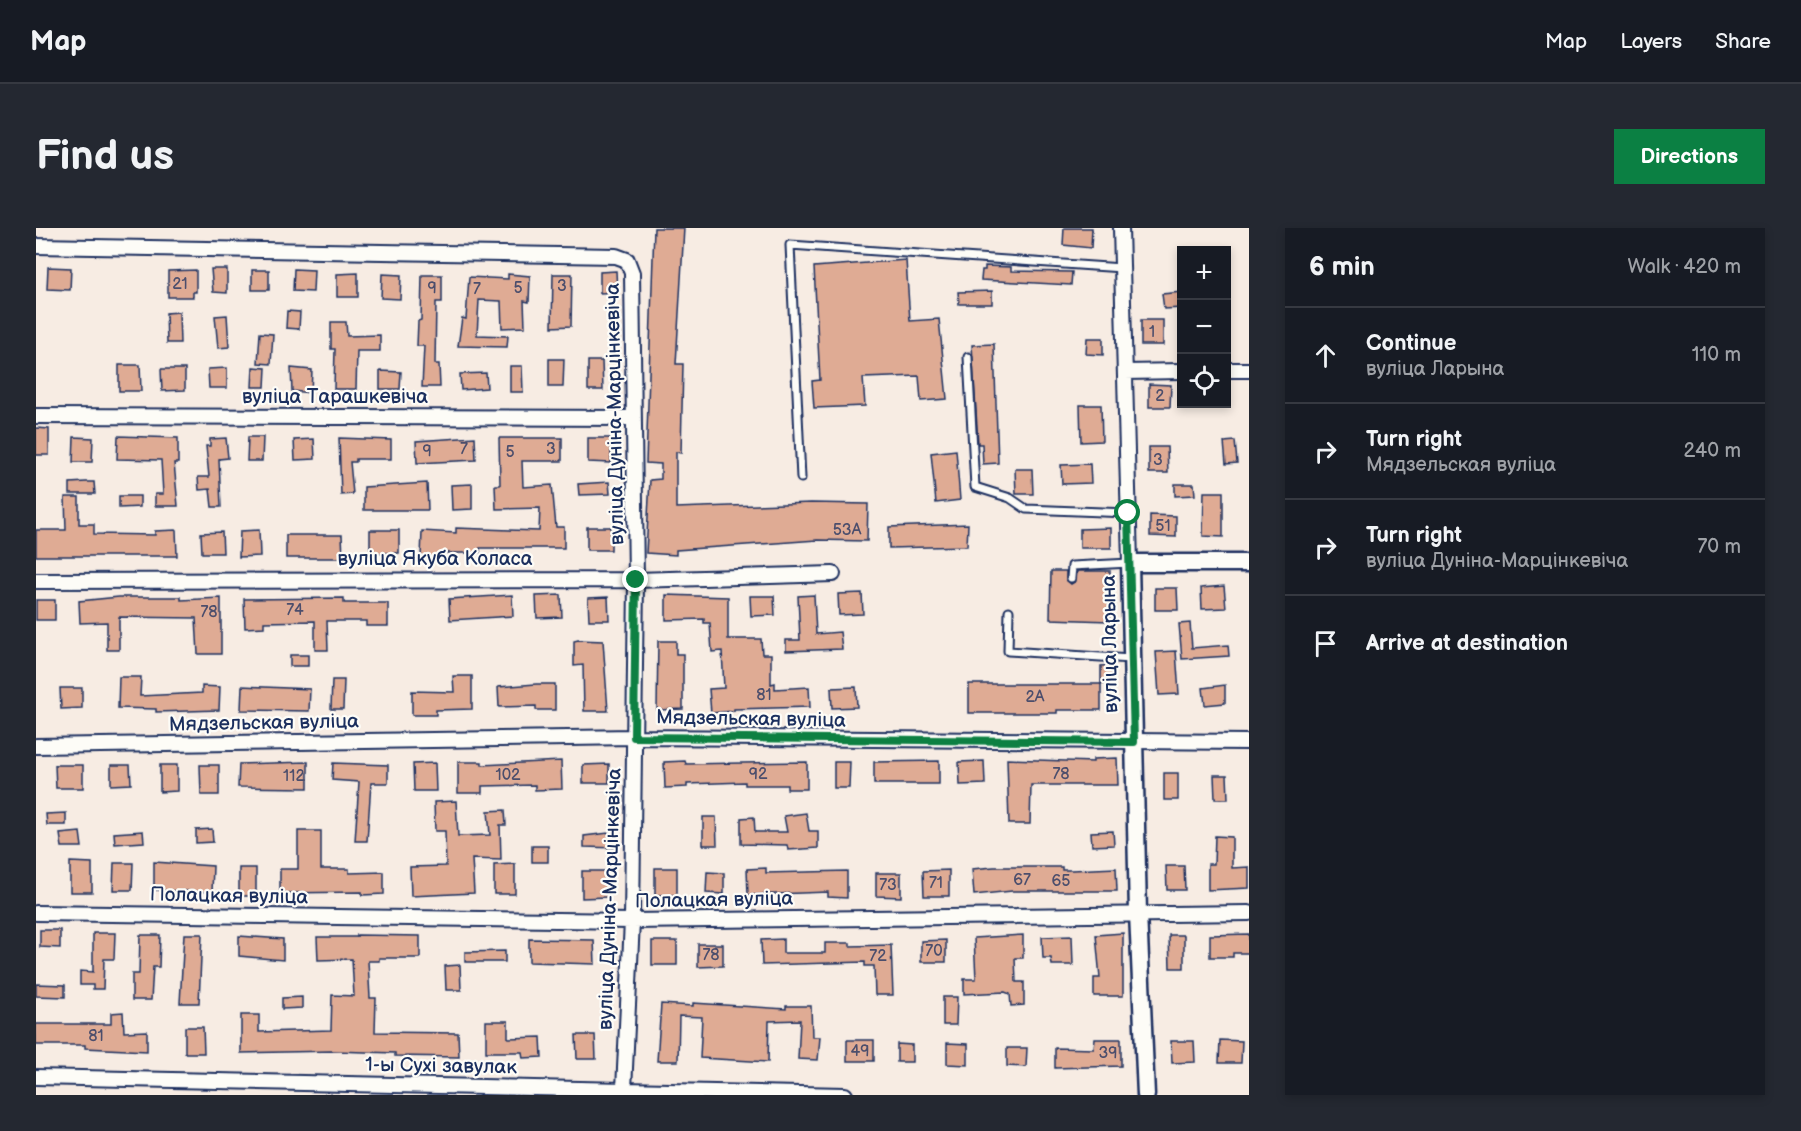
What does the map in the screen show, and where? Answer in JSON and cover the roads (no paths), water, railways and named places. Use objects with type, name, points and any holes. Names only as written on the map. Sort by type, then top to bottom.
[{"type":"street","name":"вуліца Ларына","points":[[1121,228],[1138,913],[1146,1095]]},
{"type":"street","name":"вуліца Дуніна-Марцінкевіча","points":[[36,246],[616,256],[627,260],[632,273],[636,580],[632,921],[624,1089]]},
{"type":"street","points":[[1231,370],[1249,370]]},
{"type":"street","points":[[1125,372],[1177,371]]},
{"type":"street","name":"вуліца Тарашкевіча","points":[[36,416],[633,418]]},
{"type":"street","points":[[1130,563],[1249,563]]},
{"type":"street","name":"вуліца Якуба Коласа","points":[[36,581],[636,580],[833,574]]},
{"type":"street","name":"Мядзельская вуліца","points":[[36,746],[634,737],[1249,742]]},
{"type":"street","name":"Полацкая вуліца","points":[[36,914],[632,921],[1249,913]]},
{"type":"street","name":"1-ы Сухі завулак","points":[[36,1077],[845,1095]]},
{"type":"lane","points":[[801,478],[790,245],[1122,268]]},
{"type":"lane","points":[[968,357],[975,487],[1010,498],[1026,509],[1128,513]]},
{"type":"lane","points":[[1071,579],[1072,566],[1130,563]]},
{"type":"lane","points":[[1009,611],[1008,651],[1131,659]]}]
